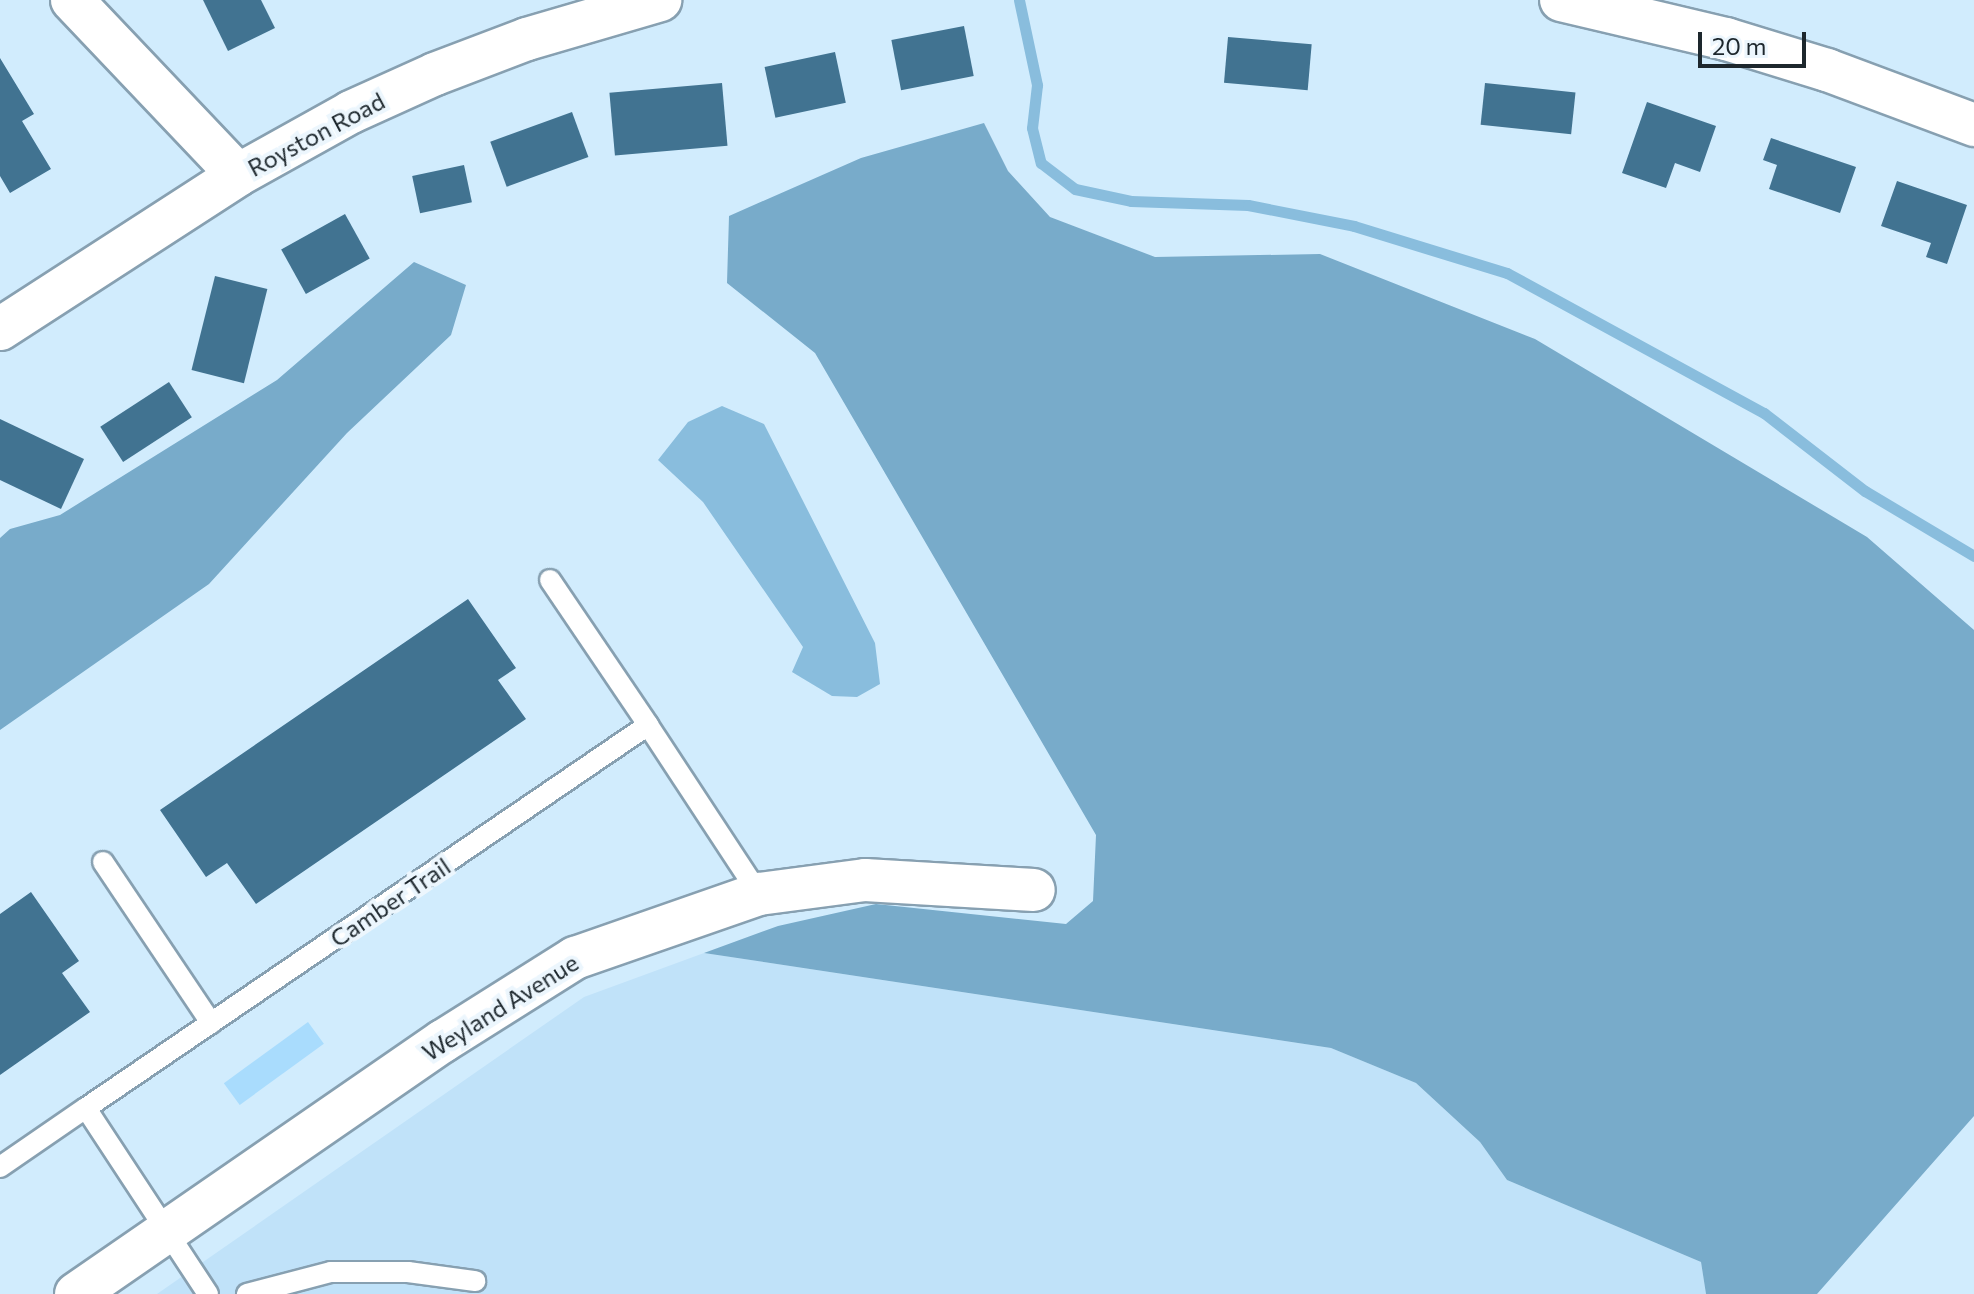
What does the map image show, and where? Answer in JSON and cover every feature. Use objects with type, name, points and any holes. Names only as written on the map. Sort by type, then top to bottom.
[{"type":"street","points":[[72,0],[238,175]]},
{"type":"street","name":"Royston Road","points":[[0,329],[238,175],[351,112],[435,74],[602,14],[660,0]]},
{"type":"street","points":[[1561,0],[1740,43],[1827,70],[1974,125]]},
{"type":"street","name":"Weyland Avenue","points":[[76,1294],[443,1041],[575,958],[759,894],[865,880],[1034,890]]},
{"type":"lane","points":[[550,580],[759,894]]},
{"type":"lane","name":"Camber Trail","points":[[0,1167],[648,725]]},
{"type":"lane","points":[[103,862],[211,1023]]},
{"type":"lane","points":[[86,1108],[164,1232],[208,1294]]},
{"type":"lane","points":[[247,1294],[331,1272],[408,1272],[475,1281]]},
{"type":"shaded area","points":[[984,123],[1008,171],[1050,217],[1155,257],[1320,254],[1535,339],[1867,537],[1974,630],[1974,1116],[1817,1294],[1706,1294],[1701,1262],[1507,1180],[1480,1142],[1416,1083],[1331,1048],[704,953],[778,926],[876,904],[1066,924],[1093,901],[1096,835],[815,353],[727,283],[729,216],[861,158]]},
{"type":"shaded area","points":[[414,262],[466,285],[451,335],[347,433],[209,584],[0,730],[0,538],[10,529],[60,515],[277,380]]},
{"type":"shaded area","points":[[722,406],[764,424],[875,643],[880,684],[857,697],[832,696],[792,672],[803,647],[703,502],[658,460],[688,422]]},
{"type":"shaded area","points":[[704,953],[1331,1048],[1416,1083],[1480,1142],[1507,1180],[1701,1262],[1706,1294],[157,1294],[584,997]]},
{"type":"shaded area","points":[[308,1022],[324,1044],[240,1105],[224,1083]]},
{"type":"building","points":[[203,0],[261,0],[275,28],[228,51]]},
{"type":"building","points":[[964,26],[974,76],[901,90],[891,40]]},
{"type":"building","points":[[1228,37],[1312,44],[1308,90],[1224,83]]},
{"type":"building","points":[[835,52],[846,103],[775,118],[765,67]]},
{"type":"building","points":[[0,58],[34,114],[22,121],[51,169],[10,193],[0,176]]},
{"type":"building","points":[[722,83],[727,146],[615,156],[609,93]]},
{"type":"building","points":[[1485,83],[1576,93],[1571,134],[1481,125]]},
{"type":"building","points":[[1647,102],[1716,126],[1700,172],[1675,163],[1666,188],[1622,173]]},
{"type":"building","points":[[572,112],[588,157],[507,187],[490,142]]},
{"type":"building","points":[[1771,138],[1856,167],[1840,213],[1769,189],[1777,165],[1763,160]]},
{"type":"building","points":[[464,165],[472,202],[420,213],[412,176]]},
{"type":"building","points":[[1897,181],[1967,205],[1947,264],[1926,257],[1931,243],[1881,226]]},
{"type":"building","points":[[345,214],[370,259],[306,294],[281,249]]},
{"type":"building","points":[[215,276],[267,289],[244,383],[192,370]]},
{"type":"building","points":[[169,382],[192,417],[123,462],[100,427]]},
{"type":"building","points":[[0,419],[84,459],[61,509],[0,480]]},
{"type":"building","points":[[468,599],[516,668],[498,680],[526,719],[256,904],[227,863],[206,877],[160,810]]},
{"type":"building","points":[[31,892],[79,961],[62,973],[90,1012],[0,1075],[0,914]]},
{"type":"waterway","points":[[1019,0],[1037,85],[1032,128],[1041,163],[1075,189],[1131,201],[1248,205],[1354,226],[1507,273],[1764,413],[1865,491],[1974,556]]}]
